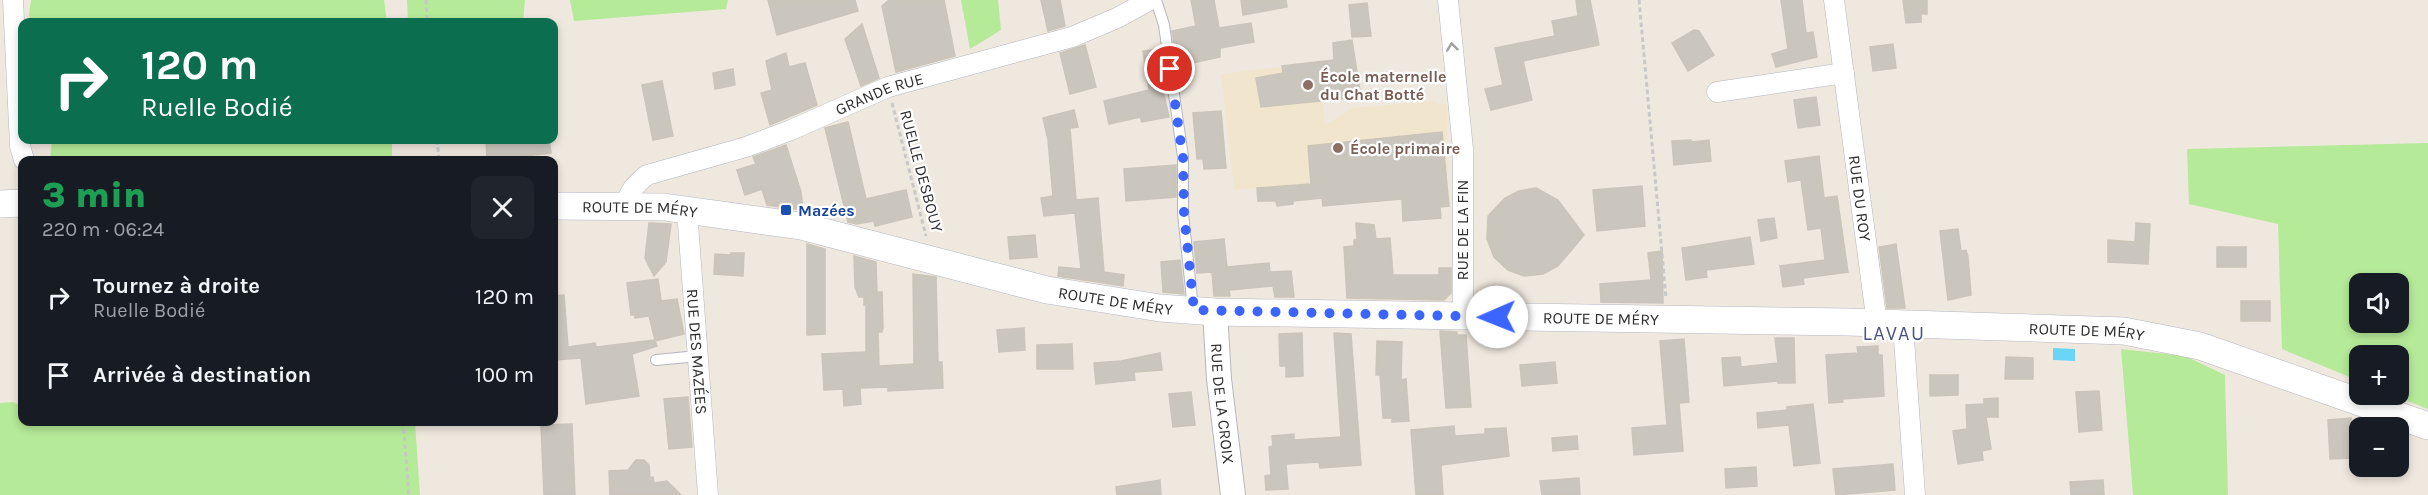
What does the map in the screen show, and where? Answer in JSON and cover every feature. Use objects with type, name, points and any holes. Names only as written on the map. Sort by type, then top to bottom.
[{"type":"main road","points":[[0,204],[18,203]]},
{"type":"main road","name":"ROUTE DE MÉRY","points":[[558,206],[664,207],[821,230],[1047,290],[1138,305],[1204,311],[1662,319],[2124,331],[2200,346],[2428,426]]},
{"type":"street","name":"GRANDE RUE","points":[[627,207],[626,199],[637,183],[647,176],[755,143],[888,87],[1072,37],[1117,18],[1150,0]]},
{"type":"street","name":"RUE DE LA FIN","points":[[1448,0],[1463,149],[1463,317]]},
{"type":"street","name":"RUE DU ROY","points":[[1834,0],[1844,73],[1890,324],[1914,495]]},
{"type":"street","points":[[0,55],[13,5]]},
{"type":"street","points":[[13,5],[18,106]]},
{"type":"street","points":[[1717,92],[1844,73]]},
{"type":"street","name":"RUE DES MAZÉES","points":[[687,210],[708,495]]},
{"type":"street","name":"RUE DE LA CROIX","points":[[1204,311],[1219,379],[1233,495]]},
{"type":"lane","points":[[1156,0],[1164,25],[1183,158],[1184,213],[1204,311]]},
{"type":"lane","points":[[656,360],[698,356]]},
{"type":"path","points":[[426,0],[428,18]]},
{"type":"path","points":[[1638,0],[1667,307],[1662,319]]},
{"type":"path","name":"RUELLE DESBOUY","points":[[888,87],[899,139],[933,261]]},
{"type":"path","points":[[403,426],[410,495]]},
{"type":"shaded area","name":"École primaire","points":[[1294,65],[1294,71],[1256,78],[1261,107],[1323,102],[1325,125],[1352,108],[1436,101],[1437,105],[1447,104],[1448,171],[1234,190],[1221,74]]},
{"type":"green space","points":[[31,0],[384,0],[386,18],[30,18]]},
{"type":"green space","points":[[407,0],[525,0],[523,18],[408,18]]},
{"type":"green space","points":[[570,0],[728,0],[726,9],[574,21]]},
{"type":"green space","points":[[961,0],[998,0],[1001,30],[970,49]]},
{"type":"green space","points":[[2428,143],[2428,409],[2409,401],[2409,345],[2349,345],[2349,377],[2282,349],[2278,224],[2189,204],[2187,149]]},
{"type":"green space","points":[[52,144],[392,144],[392,156],[50,156]]},
{"type":"green space","points":[[2121,349],[2185,356],[2225,375],[2228,495],[2133,495]]},
{"type":"green space","points":[[13,402],[18,404],[18,426],[415,426],[420,495],[0,495],[0,403]]},
{"type":"water","points":[[2053,348],[2075,349],[2075,361],[2053,360]]},
{"type":"building","points":[[768,0],[855,0],[858,11],[777,35]]},
{"type":"building","points":[[889,0],[944,0],[955,56],[896,72],[882,6]]},
{"type":"building","points":[[1041,0],[1060,0],[1065,26],[1048,31]]},
{"type":"building","points":[[1191,0],[1214,0],[1219,28],[1251,23],[1254,42],[1220,48],[1220,57],[1178,66],[1172,31],[1196,26]]},
{"type":"building","points":[[1241,0],[1286,0],[1287,7],[1243,15]]},
{"type":"building","points":[[1576,0],[1590,0],[1599,45],[1523,61],[1532,100],[1491,110],[1485,89],[1503,85],[1495,48],[1555,36],[1552,21],[1578,16]]},
{"type":"building","points":[[1781,0],[1802,0],[1806,33],[1813,32],[1817,57],[1776,67],[1772,54],[1788,49]]},
{"type":"building","points":[[1903,0],[1927,0],[1927,14],[1921,14],[1921,22],[1906,23]]},
{"type":"building","points":[[1367,3],[1371,36],[1352,37],[1349,5]]},
{"type":"building","points":[[862,24],[879,78],[861,86],[845,39]]},
{"type":"building","points":[[1694,30],[1699,31],[1714,55],[1688,71],[1672,43]]},
{"type":"building","name":"École maternelle du Chat Botté","points":[[1352,40],[1361,97],[1261,107],[1256,78],[1283,73],[1282,66],[1334,60],[1333,43]]},
{"type":"building","points":[[1893,44],[1896,68],[1873,71],[1870,47]]},
{"type":"building","points":[[1085,45],[1096,87],[1070,94],[1060,53]]},
{"type":"building","points":[[1160,48],[1164,77],[1160,78],[1169,117],[1142,122],[1140,117],[1109,124],[1104,101],[1149,90],[1143,51]]},
{"type":"building","points":[[786,53],[789,67],[805,63],[817,105],[770,125],[761,93],[772,90],[766,61]]},
{"type":"building","points":[[733,69],[735,85],[715,89],[713,73]]},
{"type":"building","points":[[662,81],[673,136],[653,140],[642,85]]},
{"type":"building","points":[[1816,97],[1820,125],[1798,128],[1794,100]]},
{"type":"building","points":[[1074,110],[1078,127],[1070,128],[1076,200],[1098,198],[1104,272],[1124,275],[1123,286],[1058,276],[1059,267],[1081,269],[1075,213],[1044,216],[1041,198],[1053,196],[1048,140],[1043,118]]},
{"type":"building","points":[[1221,111],[1226,168],[1204,169],[1203,159],[1197,159],[1193,113]]},
{"type":"building","points":[[848,122],[866,199],[906,190],[912,217],[875,226],[874,221],[857,224],[848,222],[825,128]]},
{"type":"building","points":[[1442,132],[1449,206],[1440,207],[1441,218],[1403,221],[1402,199],[1323,206],[1322,198],[1293,201],[1293,204],[1277,206],[1276,201],[1258,201],[1257,188],[1311,184],[1308,146]]},
{"type":"building","points":[[1691,140],[1692,142],[1709,140],[1711,161],[1674,165],[1672,141]]},
{"type":"building","points":[[486,144],[550,144],[551,153],[524,156],[487,156]]},
{"type":"building","points":[[786,145],[801,192],[803,210],[767,205],[762,189],[745,195],[737,170],[756,164],[753,157]]},
{"type":"building","points":[[1819,156],[1824,198],[1837,196],[1848,272],[1803,278],[1804,284],[1783,287],[1780,266],[1825,260],[1821,228],[1808,230],[1801,180],[1788,182],[1785,161]]},
{"type":"building","points":[[1176,165],[1176,197],[1126,201],[1124,169]]},
{"type":"building","points":[[1642,186],[1645,226],[1597,231],[1593,190]]},
{"type":"building","points":[[1536,188],[1558,200],[1584,235],[1558,266],[1543,274],[1524,276],[1508,270],[1494,257],[1487,239],[1488,216],[1505,198],[1519,191]]},
{"type":"building","points":[[1774,218],[1777,238],[1761,241],[1758,220]]},
{"type":"building","points":[[649,223],[671,224],[666,262],[654,276],[645,258]]},
{"type":"building","points":[[1356,223],[1374,225],[1376,239],[1390,238],[1393,275],[1439,275],[1439,268],[1451,268],[1451,293],[1444,300],[1347,298],[1344,247],[1354,246],[1354,240],[1357,240]]},
{"type":"building","points":[[2136,223],[2150,224],[2148,264],[2108,262],[2108,240],[2135,242]]},
{"type":"building","points":[[1958,229],[1961,251],[1966,250],[1968,257],[1971,295],[1948,300],[1940,231]]},
{"type":"building","points":[[1035,235],[1037,257],[1010,259],[1008,237]]},
{"type":"building","points":[[1750,237],[1754,264],[1706,270],[1707,277],[1686,280],[1682,248]]},
{"type":"building","points":[[1224,239],[1227,267],[1269,263],[1270,272],[1291,271],[1294,297],[1275,297],[1273,286],[1229,290],[1230,296],[1214,296],[1212,272],[1197,273],[1194,242]]},
{"type":"building","points":[[807,244],[825,249],[825,334],[807,335]]},
{"type":"building","points":[[1896,244],[1905,308],[1887,308],[1879,247]]},
{"type":"building","points":[[2217,247],[2246,247],[2246,267],[2217,267]]},
{"type":"building","points":[[1662,251],[1663,303],[1601,302],[1600,284],[1651,280],[1648,253]]},
{"type":"building","points":[[731,253],[744,253],[743,276],[714,274],[715,254],[731,255]]},
{"type":"building","points":[[854,256],[876,262],[877,292],[882,292],[883,328],[882,332],[878,332],[879,366],[914,364],[913,274],[936,277],[938,362],[942,362],[943,388],[888,391],[888,387],[860,388],[861,404],[844,406],[843,389],[824,390],[822,354],[866,352],[866,305],[864,305],[864,297],[859,297],[855,287]]},
{"type":"building","points":[[1180,260],[1184,294],[1163,292],[1161,262]]},
{"type":"building","points":[[658,279],[661,301],[677,299],[684,334],[655,341],[657,346],[632,354],[639,396],[586,404],[581,358],[558,360],[558,296],[564,295],[568,347],[595,343],[596,347],[655,340],[649,316],[635,318],[635,315],[631,315],[627,283]]},
{"type":"building","points":[[2241,301],[2270,301],[2270,321],[2241,321]]},
{"type":"building","points":[[1024,328],[1025,350],[999,352],[997,330]]},
{"type":"building","points":[[1440,331],[1466,335],[1471,407],[1446,408]]},
{"type":"building","points":[[1302,333],[1303,376],[1286,377],[1286,366],[1280,366],[1279,334]]},
{"type":"building","points":[[1334,333],[1351,334],[1361,465],[1320,468],[1319,462],[1286,464],[1288,489],[1266,490],[1265,476],[1271,475],[1269,447],[1273,446],[1272,436],[1294,434],[1294,440],[1341,437]]},
{"type":"building","points":[[1775,338],[1794,338],[1795,383],[1778,383],[1778,381],[1724,386],[1722,358],[1740,357],[1741,367],[1778,363]]},
{"type":"building","points":[[1684,339],[1689,402],[1679,403],[1683,451],[1634,455],[1632,428],[1667,425],[1660,341]]},
{"type":"building","points":[[1377,341],[1402,342],[1401,380],[1406,379],[1409,421],[1392,422],[1392,418],[1383,418],[1380,375],[1376,375]]},
{"type":"building","points":[[1072,344],[1073,369],[1037,369],[1037,345]]},
{"type":"building","points":[[1878,346],[1878,355],[1882,355],[1884,396],[1842,399],[1843,402],[1829,403],[1826,355],[1858,353],[1857,347]]},
{"type":"building","points":[[1160,353],[1162,370],[1134,372],[1135,380],[1096,384],[1094,363],[1121,361]]},
{"type":"building","points":[[2006,357],[2033,358],[2033,379],[2005,379]]},
{"type":"building","points":[[1555,362],[1557,383],[1522,386],[1520,365]]},
{"type":"building","points":[[1930,375],[1958,375],[1958,395],[1930,396]]},
{"type":"building","points":[[2099,391],[2102,430],[2079,432],[2076,392]]},
{"type":"building","points":[[1191,392],[1195,425],[1173,427],[1169,394]]},
{"type":"building","points":[[688,397],[692,447],[669,449],[664,399]]},
{"type":"building","points":[[1998,398],[1998,417],[1986,417],[1991,449],[1982,451],[1983,460],[1958,464],[1953,431],[1967,429],[1966,405],[1984,404],[1984,399]]},
{"type":"building","points":[[1813,404],[1820,463],[1794,466],[1789,425],[1758,428],[1757,413]]},
{"type":"building","points":[[2349,418],[2349,458],[2330,459],[2328,420]]},
{"type":"building","points":[[572,424],[575,495],[544,495],[541,426]]},
{"type":"building","points":[[1454,426],[1455,436],[1485,434],[1485,429],[1506,428],[1509,456],[1441,465],[1443,495],[1416,495],[1411,430]]},
{"type":"building","points":[[1577,436],[1578,449],[1553,451],[1552,438]]},
{"type":"building","points":[[636,460],[644,460],[649,465],[650,478],[653,477],[654,483],[667,481],[681,495],[610,495],[609,471],[628,470]]},
{"type":"building","points":[[1893,464],[1895,490],[1836,495],[1833,469]]},
{"type":"building","points":[[1756,467],[1757,486],[1726,488],[1725,469]]},
{"type":"building","points":[[1579,478],[1580,495],[1542,495],[1540,481]]},
{"type":"building","points":[[1160,480],[1161,495],[1117,495],[1116,487]]},
{"type":"building","points":[[2103,480],[2104,495],[2071,495],[2070,482]]},
{"type":"place","name":"École maternelle du Chat Botté","points":[[1308,85]]},
{"type":"place","name":"École primaire","points":[[1338,148]]},
{"type":"place","name":"Mazées","points":[[786,210]]},
{"type":"district","name":"LAVAU","points":[[1894,333]]},
{"type":"route","points":[[1170,69],[1183,158],[1184,213],[1194,310],[1497,317]]}]
